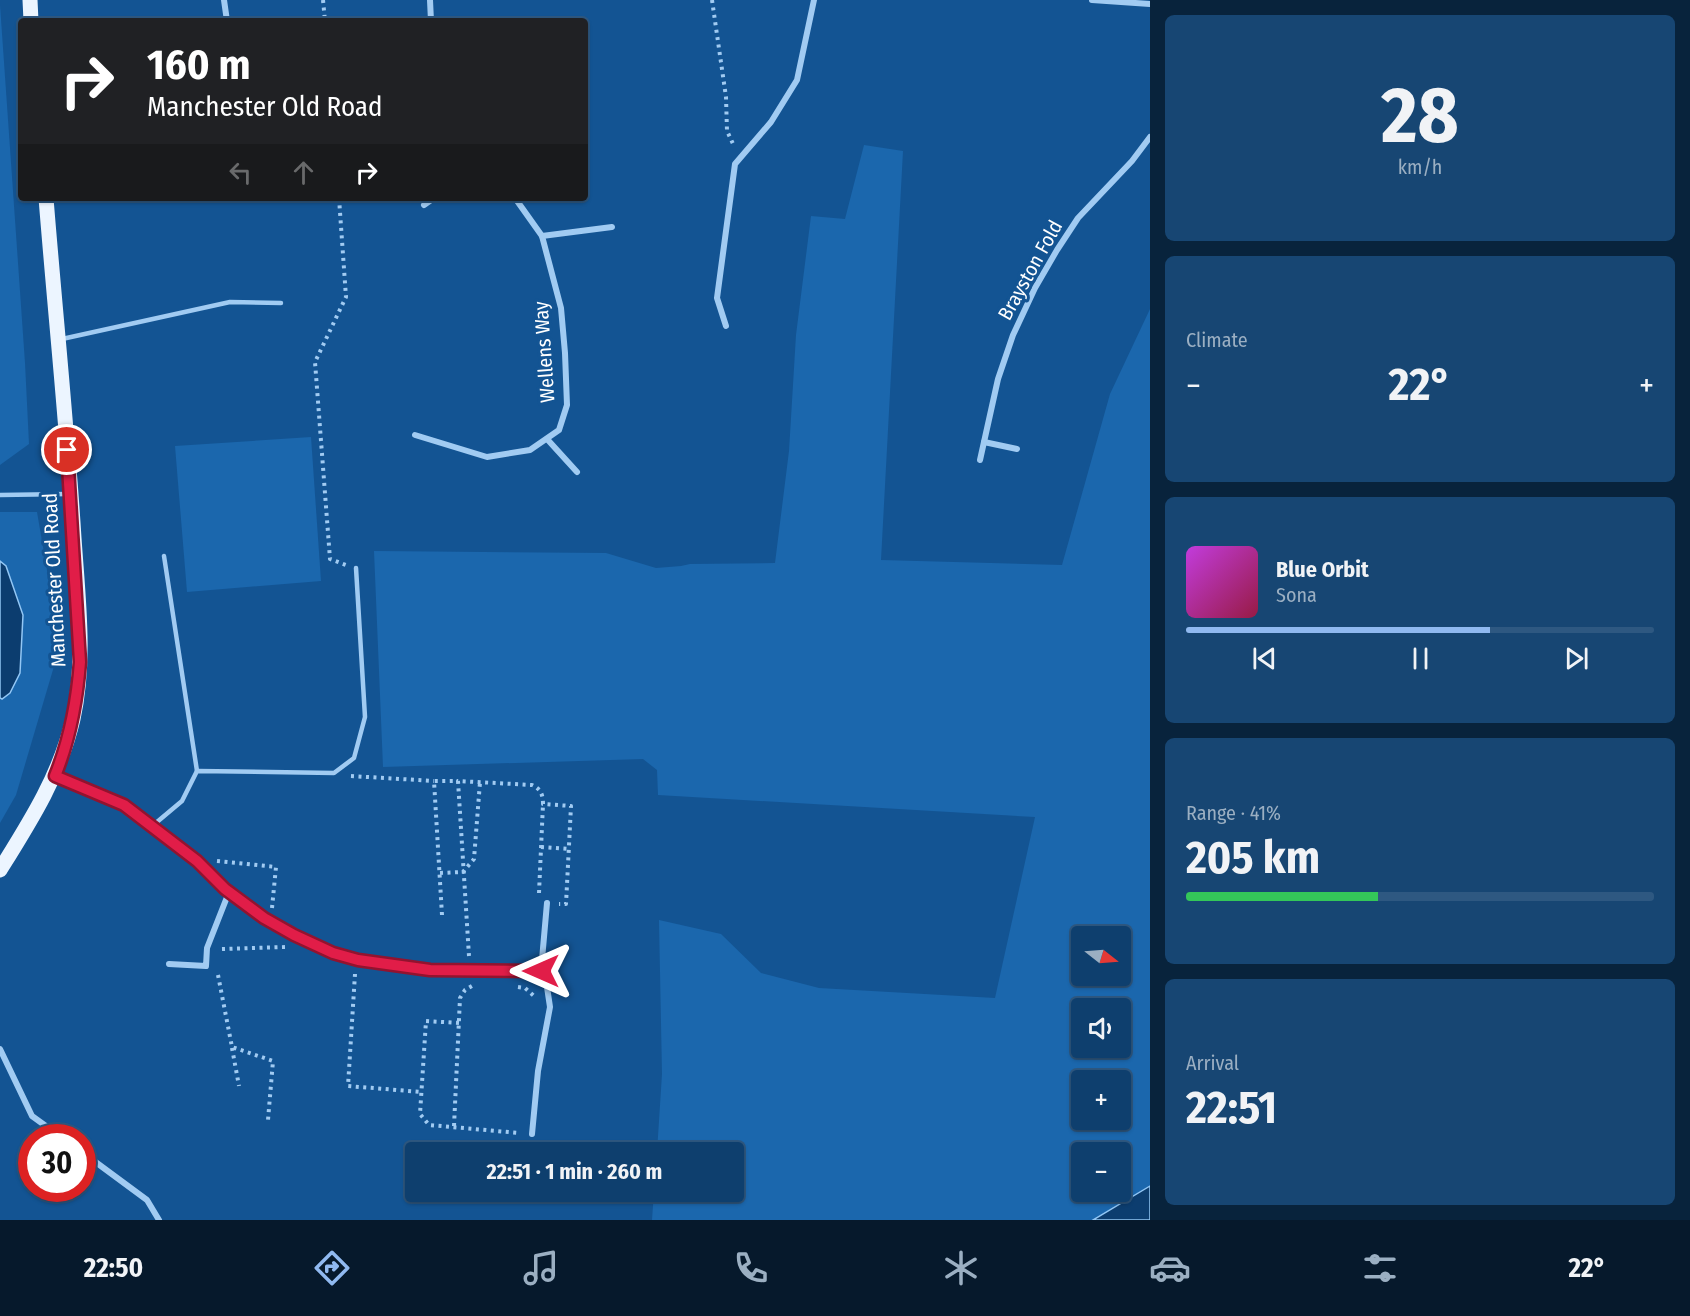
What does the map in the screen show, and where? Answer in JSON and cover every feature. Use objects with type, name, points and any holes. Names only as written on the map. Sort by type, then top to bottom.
[{"type":"main road","points":[[30,0],[32,18]]},
{"type":"main road","name":"Manchester Old Road","points":[[0,870],[27,828],[55,776],[73,719],[78,692],[80,662],[71,494],[46,201]]},
{"type":"street","points":[[224,0],[227,18]]},
{"type":"street","points":[[430,0],[431,18]]},
{"type":"street","points":[[726,326],[717,298],[735,164],[771,122],[796,80],[814,0]]},
{"type":"street","points":[[1092,0],[1150,4]]},
{"type":"street","name":"Brayston Fold","points":[[980,460],[998,379],[1013,335],[1035,288],[1078,218],[1132,161],[1150,137]]},
{"type":"street","points":[[424,205],[430,201]]},
{"type":"street","name":"Wellens Way","points":[[516,201],[542,236],[561,308],[567,405],[559,430],[548,439]]},
{"type":"street","points":[[542,236],[612,227]]},
{"type":"street","points":[[415,435],[488,457],[531,450],[548,439],[577,472]]},
{"type":"street","points":[[984,442],[1017,450]]},
{"type":"street","points":[[55,776],[124,805],[197,861],[229,892],[264,918],[333,953],[358,960],[421,969],[541,971]]},
{"type":"street","points":[[170,964],[206,966],[207,948],[229,892]]},
{"type":"street","points":[[531,1134],[538,1071],[550,1005],[541,971],[547,903]]},
{"type":"street","points":[[0,1049],[32,1116],[43,1124]]},
{"type":"street","points":[[96,1162],[147,1200],[159,1220]]},
{"type":"lane","points":[[57,341],[230,302],[280,303]]},
{"type":"lane","points":[[0,495],[71,494]]},
{"type":"lane","points":[[151,827],[182,801],[197,771],[164,556]]},
{"type":"lane","points":[[197,771],[334,773],[354,758],[365,717],[356,568]]},
{"type":"path","points":[[323,0],[325,18]]},
{"type":"path","points":[[712,0],[726,97],[727,131],[732,144],[742,155]]},
{"type":"path","points":[[339,201],[346,297],[315,362],[330,559],[356,568]]},
{"type":"path","points":[[334,773],[348,776],[537,787],[543,795],[539,901],[566,904],[571,806],[543,804]]},
{"type":"path","points":[[434,781],[442,915]]},
{"type":"path","points":[[458,781],[470,970]]},
{"type":"path","points":[[440,873],[463,872],[474,859],[480,782]]},
{"type":"path","points":[[541,847],[569,849]]},
{"type":"path","points":[[214,861],[276,867],[272,909]]},
{"type":"path","points":[[219,949],[285,948],[287,944]]},
{"type":"path","points":[[217,969],[239,1086]]},
{"type":"path","points":[[355,971],[348,1086],[421,1092]]},
{"type":"path","points":[[454,1126],[460,998],[465,990],[474,985]]},
{"type":"path","points":[[507,986],[525,988],[532,993],[536,1004],[550,1005]]},
{"type":"path","points":[[459,1023],[426,1021],[420,1114],[429,1125],[531,1134]]},
{"type":"path","points":[[232,1047],[273,1061],[268,1120]]},
{"type":"shaded area","points":[[0,5],[29,444],[0,465]]},
{"type":"shaded area","points":[[864,145],[903,151],[881,560],[1062,565],[1110,394],[1150,309],[1150,1186],[1131,1197],[1131,1142],[1071,1142],[1071,1202],[1123,1202],[1093,1220],[652,1220],[653,1202],[744,1202],[744,1142],[658,1142],[662,1074],[659,920],[721,934],[761,973],[819,988],[995,998],[1035,817],[658,795],[657,770],[643,759],[383,767],[374,551],[606,553],[656,568],[690,564],[775,563],[789,451],[796,335],[811,216],[845,219]]},
{"type":"shaded area","points":[[311,437],[321,581],[187,592],[175,446]]},
{"type":"shaded area","points":[[0,512],[37,512],[60,646],[16,795],[0,823]]},
{"type":"shaded area","points":[[0,561],[6,566],[23,615],[20,673],[10,693],[2,699],[0,698]]},
{"type":"shaded area","points":[[1150,1186],[1150,1220],[1093,1220],[1123,1202],[1131,1202],[1131,1197]]},
{"type":"route","points":[[67,450],[80,631],[80,662],[73,719],[55,776],[124,805],[197,861],[225,889],[264,918],[333,953],[358,960],[430,970],[541,971]]}]
